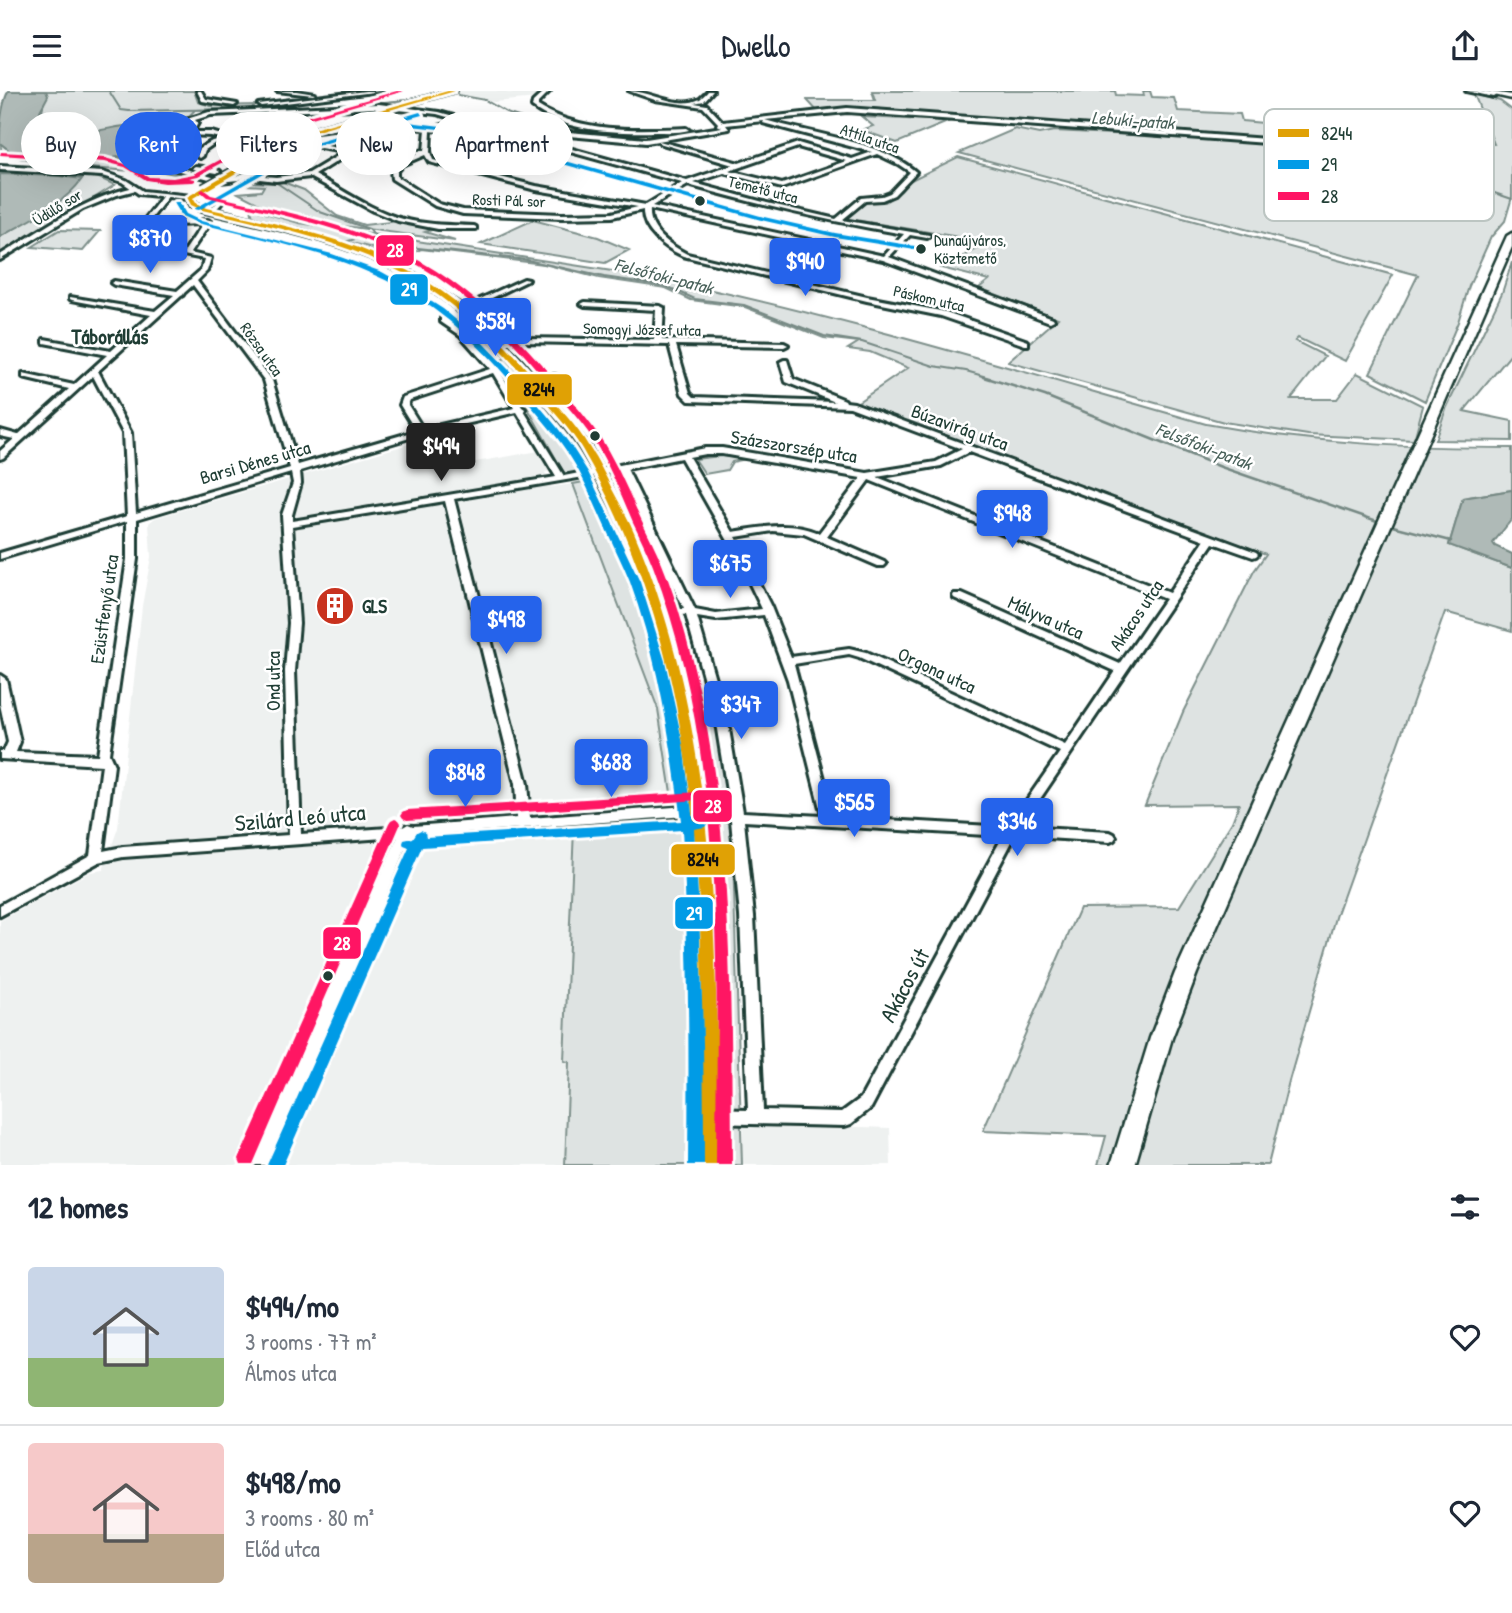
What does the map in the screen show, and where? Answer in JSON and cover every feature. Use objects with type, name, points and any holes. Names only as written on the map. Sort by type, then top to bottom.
[{"type":"main road","points":[[1494,94],[1512,97]]},
{"type":"main road","points":[[1494,94],[1512,105]]},
{"type":"main road","points":[[1123,1165],[1161,1038],[1186,973],[1512,236]]},
{"type":"street","points":[[199,91],[204,100],[259,107]]},
{"type":"street","points":[[279,91],[317,94],[380,91]]},
{"type":"street","points":[[322,126],[453,91]]},
{"type":"street","points":[[548,91],[535,103],[535,107],[559,119],[611,129],[686,130],[847,110],[985,118],[1028,125],[1264,141]]},
{"type":"street","points":[[631,91],[655,99],[705,106],[722,126]]},
{"type":"street","points":[[680,103],[700,101],[711,91]]},
{"type":"street","points":[[1469,91],[1494,94]]},
{"type":"street","points":[[202,116],[340,93]]},
{"type":"street","points":[[211,94],[212,99],[223,104]]},
{"type":"street","name":"Temető utca","points":[[259,107],[316,110],[379,106],[435,112]]},
{"type":"street","points":[[656,141],[722,126],[857,115],[985,123],[1016,128]]},
{"type":"street","name":"Attila utca","points":[[765,122],[875,153],[902,164],[912,172],[889,197],[882,200],[863,199],[837,221]]},
{"type":"street","points":[[417,127],[431,128]]},
{"type":"street","points":[[431,128],[427,132],[427,152],[431,161],[440,164],[536,188],[648,207],[885,258],[1051,320]]},
{"type":"street","points":[[573,134],[656,141],[738,165]]},
{"type":"street","points":[[202,152],[205,146],[216,143]]},
{"type":"street","points":[[648,207],[685,184],[798,145],[850,160]]},
{"type":"street","points":[[205,146],[216,146]]},
{"type":"street","points":[[322,147],[336,150]]},
{"type":"street","points":[[417,152],[427,152]]},
{"type":"street","points":[[417,156],[427,152]]},
{"type":"street","name":"Temető utca","points":[[573,152],[685,184],[837,221],[927,236]]},
{"type":"street","points":[[724,171],[782,186],[875,153]]},
{"type":"street","points":[[202,167],[216,169],[205,175]]},
{"type":"street","points":[[0,168],[103,174],[124,181],[145,194],[167,195],[191,195],[225,175]]},
{"type":"street","points":[[202,174],[224,180],[242,175]]},
{"type":"street","points":[[250,175],[267,179],[311,175],[375,210],[401,220],[474,228]]},
{"type":"street","name":"Rosti Pál sor","points":[[395,175],[397,181],[430,201],[452,210],[562,216],[619,214],[648,207]]},
{"type":"street","points":[[180,194],[202,188]]},
{"type":"street","name":"Üdülő sor","points":[[0,258],[89,203],[107,195],[134,189]]},
{"type":"street","points":[[0,456],[204,271],[209,259],[130,244],[167,195]]},
{"type":"street","points":[[191,195],[193,204],[208,211],[376,257],[415,277],[500,343],[566,418],[601,472],[638,549],[660,613],[684,701],[700,810],[708,937],[710,1165]]},
{"type":"street","points":[[208,211],[218,205],[224,195]]},
{"type":"street","name":"Páskom utca","points":[[648,207],[646,221],[676,251],[685,255],[943,314],[1025,343]]},
{"type":"street","points":[[145,224],[208,222],[186,254]]},
{"type":"street","points":[[885,258],[909,233]]},
{"type":"street","points":[[460,310],[526,280]]},
{"type":"street","points":[[114,282],[180,294]]},
{"type":"street","name":"Rózsa utca","points":[[194,282],[268,380],[295,469],[297,484],[287,515],[288,524]]},
{"type":"street","points":[[72,298],[158,314]]},
{"type":"street","points":[[585,304],[660,308],[658,343]]},
{"type":"street","points":[[444,320],[463,333],[495,370],[561,478]]},
{"type":"street","name":"Somogyi József utca","points":[[500,343],[523,340],[784,345]]},
{"type":"street","points":[[47,341],[113,354]]},
{"type":"street","name":"Búzavirág utca","points":[[672,344],[688,397],[700,400],[851,405],[1210,539]]},
{"type":"street","points":[[784,362],[789,380],[851,405]]},
{"type":"street","name":"Ezüstfenyő utca","points":[[94,370],[127,433],[132,516],[132,559],[104,760],[108,765],[96,858]]},
{"type":"street","points":[[421,432],[404,405],[406,399],[495,370]]},
{"type":"street","points":[[26,376],[76,388]]},
{"type":"street","points":[[536,381],[552,377]]},
{"type":"street","name":"Barsi Dénes utca","points":[[0,556],[421,432],[521,409]]},
{"type":"street","points":[[0,433],[19,438]]},
{"type":"street","points":[[822,536],[867,476],[938,464],[968,449]]},
{"type":"street","name":"Százszorszép utca","points":[[288,524],[714,451],[740,453],[867,476],[1170,597]]},
{"type":"street","points":[[684,456],[732,535],[768,611],[787,661],[829,820]]},
{"type":"street","points":[[622,468],[691,613],[722,723],[737,816],[747,916],[756,1117]]},
{"type":"street","points":[[449,497],[521,784],[524,822]]},
{"type":"street","name":"Ond utca","points":[[288,524],[294,623],[290,671],[295,838]]},
{"type":"street","points":[[732,535],[785,528],[822,536],[881,564]]},
{"type":"street","points":[[1210,539],[1254,554]]},
{"type":"street","name":"Akácos utca","points":[[1066,750],[1210,539]]},
{"type":"street","name":"Mályva utca","points":[[958,596],[1121,669]]},
{"type":"street","points":[[660,613],[691,613],[716,617],[768,611]]},
{"type":"street","name":"Orgona utca","points":[[787,661],[849,652],[862,655],[1066,750]]},
{"type":"street","points":[[0,678],[14,742],[4,755]]},
{"type":"street","name":"Akácos út","points":[[710,1116],[845,1119],[866,1104],[1012,831],[1066,750]]},
{"type":"street","points":[[4,755],[104,760]]},
{"type":"street","name":"Szilárd Leó utca","points":[[0,911],[96,858],[123,852],[408,829],[700,810],[737,816],[1110,837]]},
{"type":"street","points":[[260,1165],[408,829]]},
{"type":"shaded area","points":[[8,91],[46,91],[48,96],[40,112],[21,112],[21,155],[14,154],[0,143]]},
{"type":"shaded area","points":[[46,91],[194,91],[198,102],[211,106],[255,105],[251,109],[193,112],[115,112],[115,130],[101,132],[101,112],[42,112]]},
{"type":"shaded area","points":[[872,91],[1115,91],[1116,95],[1144,96],[1143,91],[1150,91],[1152,97],[1174,98],[1178,111],[1240,114],[1242,121],[1264,123],[1264,140],[858,110],[818,112],[807,100],[875,100]]},
{"type":"shaded area","points":[[449,93],[543,93],[536,98],[494,102]]},
{"type":"shaded area","points":[[1474,94],[1500,101],[1512,110],[1512,197],[1505,221],[1491,237],[1469,286],[1458,322],[1425,401],[1370,373],[1418,275],[959,153],[1015,129],[1039,134],[1054,131],[1264,142],[1264,221],[1494,221],[1494,109],[1480,109]]},
{"type":"shaded area","points":[[862,117],[950,121],[897,143],[862,130],[873,126]]},
{"type":"shaded area","points":[[115,127],[115,158],[101,161],[101,130]]},
{"type":"shaded area","points":[[0,143],[14,154],[21,155],[21,159],[2,154]]},
{"type":"shaded area","points":[[115,157],[115,170],[101,169],[101,161]]},
{"type":"shaded area","points":[[958,157],[1393,275],[1345,361],[1298,338],[1295,341],[1325,356],[1291,399],[1337,399],[1357,373],[1423,406],[1414,440],[1308,435],[1224,422],[1008,362],[1058,318],[979,288],[989,280],[941,268],[983,246],[959,237],[843,218],[863,201],[885,202],[901,191],[909,181]]},
{"type":"shaded area","points":[[0,171],[21,172],[21,175],[0,174]]},
{"type":"shaded area","points":[[0,174],[82,179],[55,205],[0,237]]},
{"type":"shaded area","points":[[36,175],[65,175],[97,177],[115,185],[0,256],[0,237],[61,200],[72,176]]},
{"type":"shaded area","points":[[244,181],[283,182],[304,190],[337,216],[364,225],[399,221],[438,228],[425,232],[455,241],[300,220],[277,213],[238,193],[261,191],[264,186],[245,185]]},
{"type":"shaded area","points":[[251,209],[299,223],[651,277],[721,292],[930,345],[1206,424],[1282,436],[1359,443],[1512,448],[1512,490],[1463,498],[1449,545],[1512,568],[1512,631],[1445,612],[1337,914],[1268,1165],[1098,1165],[1106,1136],[983,1131],[1080,908],[1179,907],[1232,822],[1239,804],[1145,805],[1183,712],[1254,571],[1266,554],[855,404],[908,368],[870,352],[848,349],[859,342],[824,338],[745,307],[691,300],[666,288],[599,278],[544,264],[421,249],[400,260],[372,248],[253,218]]},
{"type":"shaded area","points":[[533,220],[598,237],[629,250],[605,263],[481,244]]},
{"type":"shaded area","points":[[59,230],[100,231],[83,251],[32,247]]},
{"type":"shaded area","points":[[1512,262],[1512,353],[1464,411],[1512,421],[1512,441],[1435,440],[1446,409],[1502,293]]},
{"type":"shaded area","points":[[507,358],[564,425],[590,470],[565,475],[516,387],[494,361]]},
{"type":"shaded area","points":[[423,440],[435,469],[539,451],[550,471],[545,472],[551,487],[573,484],[658,709],[672,799],[575,807],[564,1060],[569,1061],[565,1165],[0,1165],[0,921],[90,872],[103,870],[118,828],[142,606],[151,557],[149,523],[155,518]]},
{"type":"shaded area","points":[[721,456],[746,459],[732,462],[727,470],[705,474],[695,459]]},
{"type":"shaded area","points":[[624,474],[692,613],[711,691],[732,820],[742,1165],[565,1165],[569,1062],[564,1061],[574,829],[650,823],[672,799],[658,709],[573,484]]},
{"type":"shaded area","points":[[1512,490],[1512,519],[1493,543],[1512,554],[1512,568],[1449,545],[1463,498]]},
{"type":"shaded area","points":[[743,1123],[890,1128],[891,1165],[742,1165]]},
{"type":"waterway","name":"Lebuki-patak","points":[[109,91],[121,110],[129,111],[296,108]]},
{"type":"waterway","points":[[202,91],[209,101]]},
{"type":"waterway","name":"Lebuki-patak","points":[[341,106],[406,100],[441,92]]},
{"type":"waterway","name":"Lebuki-patak","points":[[458,95],[485,100],[509,114],[547,126],[621,133],[684,133]]},
{"type":"waterway","name":"Lebuki-patak","points":[[843,112],[857,113]]},
{"type":"waterway","name":"Lebuki-patak","points":[[714,128],[746,123]]},
{"type":"waterway","name":"Lebuki-patak","points":[[1003,123],[1087,130]]},
{"type":"waterway","name":"Felsőfoki-patak","points":[[181,175],[211,180]]},
{"type":"waterway","name":"Felsőfoki-patak","points":[[218,181],[277,183],[320,212],[369,229],[376,238],[391,245],[527,260],[604,277],[666,286],[695,299],[744,305],[824,336],[862,342],[934,366],[990,378]]},
{"type":"waterway","name":"Lebuki-patak","points":[[1494,193],[1512,199]]},
{"type":"waterway","points":[[345,242],[372,234]]},
{"type":"waterway","name":"Felsőfoki-patak","points":[[984,377],[1045,396],[1221,467],[1380,522]]},
{"type":"waterway","name":"Felsőfoki-patak","points":[[1389,525],[1451,541]]},
{"type":"transit line","name":"28","points":[[165,181],[196,175],[293,122],[402,91]]},
{"type":"transit line","name":"8244","points":[[190,197],[298,135],[453,91]]},
{"type":"transit line","name":"29","points":[[197,209],[304,148],[420,114]]},
{"type":"transit line","name":"29","points":[[417,125],[439,127],[763,219],[835,235],[921,249]]},
{"type":"transit line","name":"28","points":[[1,154],[105,160],[127,166],[148,179],[193,180]]},
{"type":"transit line","name":"28","points":[[203,191],[209,196],[307,219],[356,234],[402,254],[447,281],[488,313],[524,350],[587,426],[607,456],[658,566],[684,648],[703,732],[721,905],[724,1165]]},
{"type":"transit line","name":"8244","points":[[190,197],[193,204],[204,209],[284,228],[362,251],[431,287],[468,315],[502,347],[586,448],[629,530],[661,616],[683,705],[697,796],[705,888],[709,981],[710,1165]]},
{"type":"transit line","name":"29","points":[[177,203],[184,215],[199,222],[329,255],[379,274],[422,298],[458,325],[506,372],[576,459],[635,582],[660,661],[677,744],[688,827],[694,912],[696,1165]]},
{"type":"transit line","name":"28","points":[[407,815],[699,796]]},
{"type":"transit line","name":"28","points":[[247,1159],[395,823]]},
{"type":"transit line","name":"29","points":[[409,843],[701,824]]},
{"type":"transit line","name":"29","points":[[275,1165],[421,835]]},
{"type":"place","name":"Dunaújváros, Köztemető","points":[[921,249]]},
{"type":"place","name":"GLS","points":[[335,606]]},
{"type":"district","name":"Táborállás","points":[[110,336]]}]
